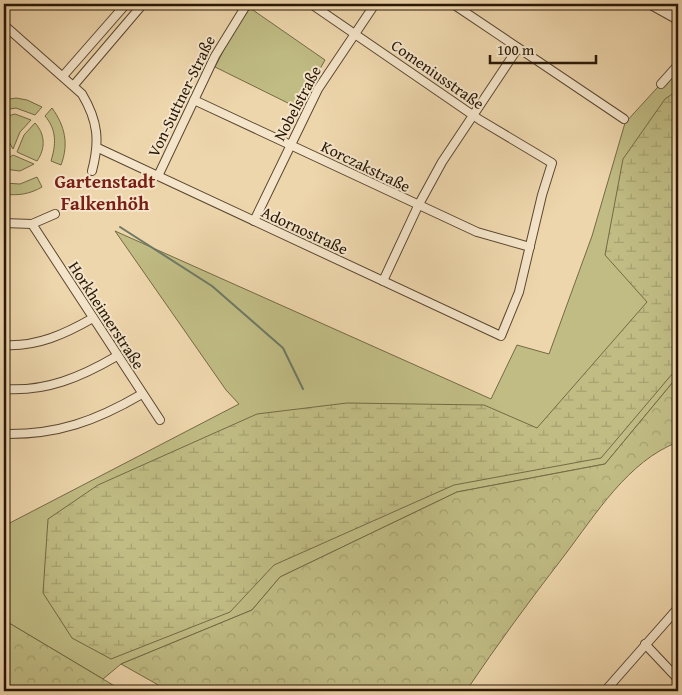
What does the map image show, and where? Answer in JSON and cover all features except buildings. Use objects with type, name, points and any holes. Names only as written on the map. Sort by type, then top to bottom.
[{"type":"street","points":[[63,76],[126,4]]},
{"type":"street","points":[[74,84],[143,4]]},
{"type":"street","name":"Von-Suttner-Straße","points":[[158,176],[215,56],[247,4]]},
{"type":"street","name":"Comeniusstraße","points":[[311,4],[472,115],[552,163],[542,195],[530,248]]},
{"type":"street","name":"Nobelstraße","points":[[254,221],[318,89],[375,4]]},
{"type":"street","points":[[453,4],[624,119]]},
{"type":"street","points":[[651,4],[678,19]]},
{"type":"street","points":[[4,25],[74,84],[82,94],[93,117],[98,148],[92,171]]},
{"type":"street","points":[[383,282],[418,206],[472,115],[518,48]]},
{"type":"street","points":[[661,84],[678,65]]},
{"type":"street","name":"Korczakstraße","points":[[194,100],[418,206],[484,235],[530,248]]},
{"type":"street","name":"Adornostraße","points":[[98,148],[501,336],[519,292],[530,248]]},
{"type":"street","points":[[4,223],[32,224],[55,214]]},
{"type":"street","name":"Horkheimerstraße","points":[[32,224],[160,420]]},
{"type":"street","points":[[4,345],[35,343],[55,338],[93,318]]},
{"type":"street","points":[[4,389],[31,389],[71,380],[117,356]]},
{"type":"street","points":[[4,434],[32,434],[71,427],[88,422],[142,394]]},
{"type":"street","points":[[605,691],[678,608]]},
{"type":"street","points":[[645,644],[678,679]]},
{"type":"green space","points":[[250,8],[325,60],[298,108],[215,67],[233,32]]},
{"type":"green space","points":[[678,65],[678,376],[605,464],[457,492],[280,577],[252,610],[121,664],[103,679],[4,620],[4,526],[239,404],[226,390],[115,231],[491,399],[517,345],[549,354],[592,236],[625,123]]},
{"type":"green space","points":[[678,90],[678,367],[601,458],[454,485],[274,565],[230,612],[111,659],[72,638],[43,593],[48,519],[98,485],[257,414],[347,403],[484,405],[537,428],[647,302],[605,255],[623,159],[665,99]]},
{"type":"green space","points":[[16,98],[27,100],[42,107],[35,115],[16,108],[4,110],[4,100]]},
{"type":"green space","points":[[52,108],[63,128],[65,150],[61,165],[51,161],[54,138],[52,127],[45,116]]},
{"type":"green space","points":[[15,114],[31,120],[20,132],[13,149],[4,133],[4,117]]},
{"type":"green space","points":[[35,123],[41,132],[43,141],[42,151],[37,161],[17,152],[24,135]]},
{"type":"green space","points":[[13,155],[34,164],[20,171],[4,169],[4,161]]},
{"type":"green space","points":[[37,177],[42,187],[24,194],[4,194],[4,183],[20,184]]},
{"type":"green space","points":[[678,376],[678,442],[644,462],[614,490],[526,606],[466,691],[169,691],[121,664],[252,610],[280,577],[457,492],[605,464]]},
{"type":"green space","points":[[4,620],[123,691],[4,691]]},
{"type":"waterway","points":[[120,227],[212,286],[283,348],[303,389]]},
{"type":"district","name":"Gartenstadt Falkenhöh","points":[[105,192]]}]
